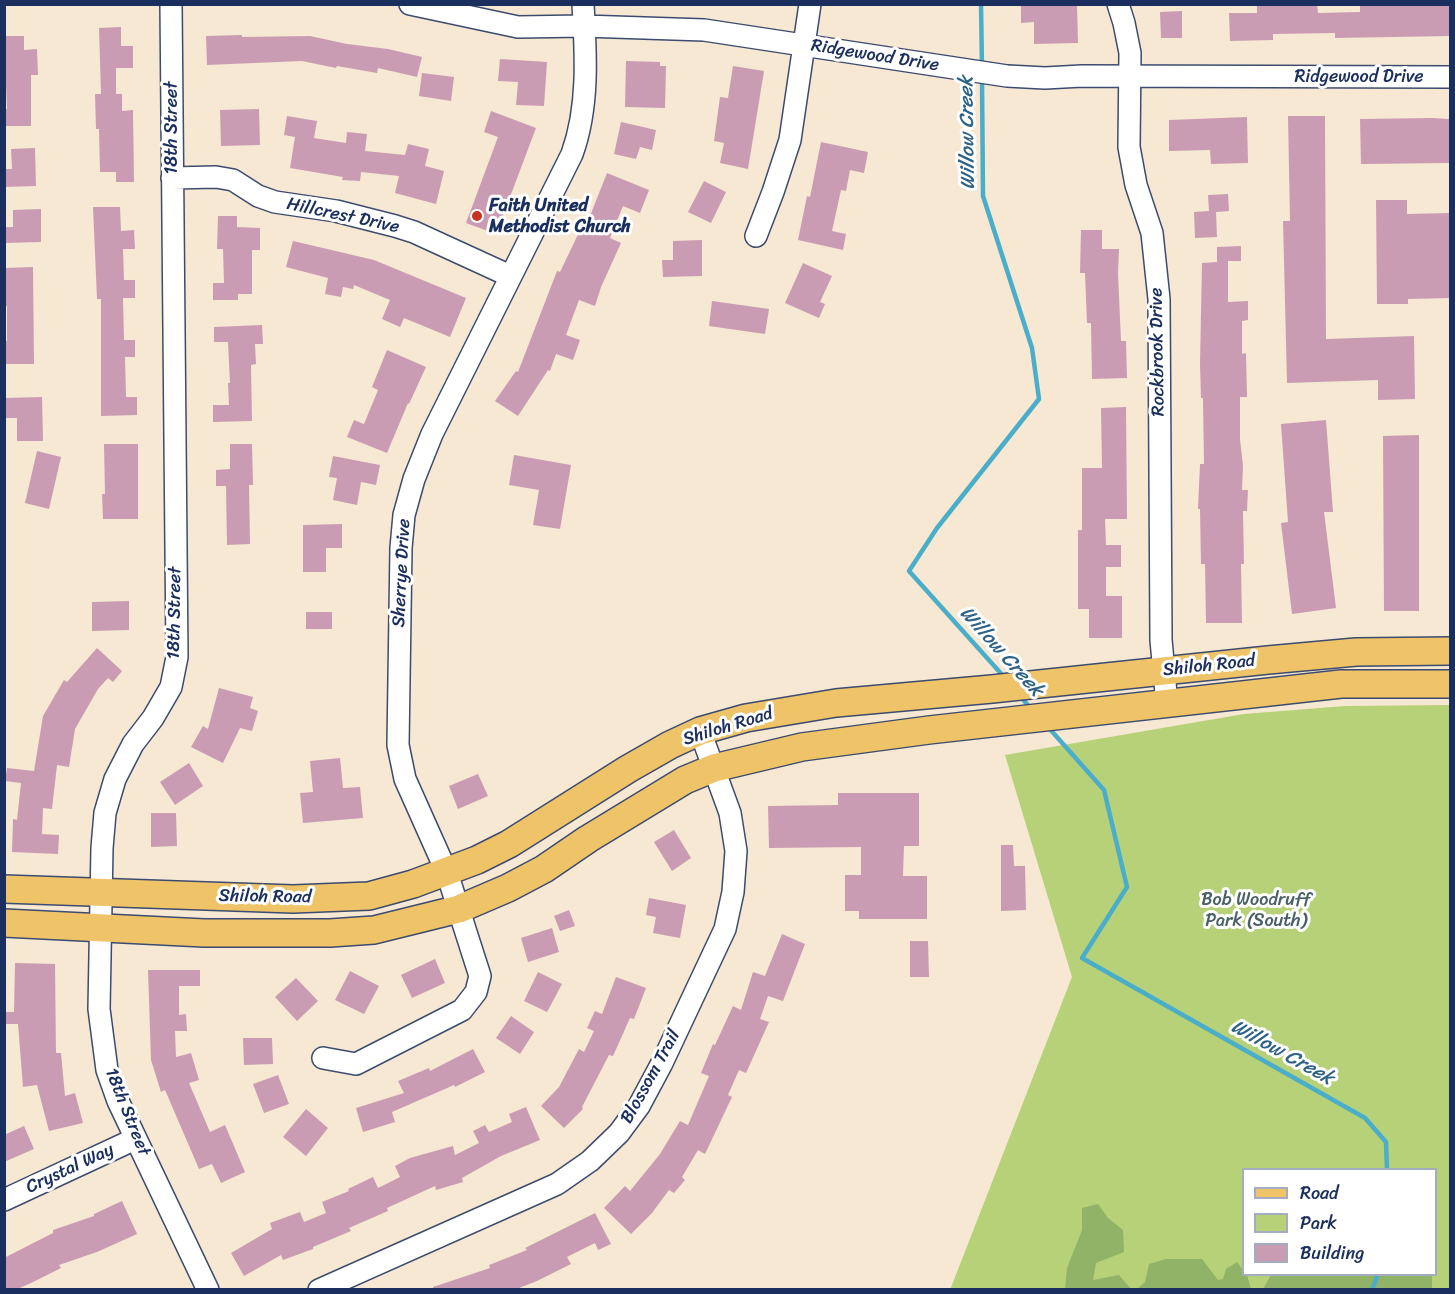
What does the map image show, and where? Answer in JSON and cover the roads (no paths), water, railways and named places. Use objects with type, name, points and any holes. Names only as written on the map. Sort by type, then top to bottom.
[{"type":"main road","name":"Shiloh Road","points":[[4,889],[293,899],[369,896],[447,873],[509,844],[670,745],[700,731],[746,718],[836,703],[1356,652],[1450,651]]},
{"type":"main road","name":"Shiloh Road","points":[[4,923],[204,933],[330,933],[374,930],[459,909],[508,888],[544,869],[588,839],[685,780],[714,768],[802,747],[971,725],[1341,684],[1450,684]]},
{"type":"street","name":"18th Street","points":[[171,4],[177,657],[171,687],[153,718],[133,744],[115,779],[105,813],[102,848],[99,1009],[107,1070],[118,1101],[208,1290]]},
{"type":"street","name":"Ridgewood Drive","points":[[411,4],[518,27],[584,26],[704,30],[990,74],[1045,78],[1450,77]]},
{"type":"street","name":"Sherrye Drive","points":[[323,1058],[356,1064],[462,1010],[476,992],[480,976],[447,873],[405,779],[399,745],[401,548],[404,515],[414,479],[432,434],[572,154],[580,131],[584,95],[584,4]]},
{"type":"street","points":[[756,236],[790,140],[810,4]]},
{"type":"street","name":"Rockbrook Drive","points":[[1118,4],[1130,53],[1128,147],[1136,185],[1152,233],[1159,299],[1161,640],[1167,704]]},
{"type":"street","name":"Hillcrest Drive","points":[[172,178],[216,177],[233,180],[258,196],[275,202],[336,211],[395,226],[414,232],[510,276]]},
{"type":"street","name":"Blossom Trail","points":[[319,1290],[557,1184],[590,1161],[619,1133],[639,1106],[662,1063],[725,929],[733,892],[736,851],[730,813],[700,731]]},
{"type":"street","name":"Crystal Way","points":[[4,1200],[135,1139]]},
{"type":"waterway","name":"Willow Creek","points":[[981,4],[982,68]]},
{"type":"waterway","name":"Willow Creek","points":[[982,79],[983,196],[1032,348],[1039,399],[937,528],[909,571],[1005,678]]},
{"type":"waterway","name":"Willow Creek","points":[[1020,696],[1032,710]]},
{"type":"waterway","name":"Willow Creek","points":[[1048,727],[1104,790],[1127,887],[1082,958],[1365,1118],[1386,1142],[1387,1168]]},
{"type":"waterway","name":"Willow Creek","points":[[1372,1290],[1377,1276]]},
{"type":"place","name":"Faith United Methodist Church","points":[[477,216]]},
{"type":"park label","name":"Bob Woodruff Park (South)","points":[[1256,910]]}]
